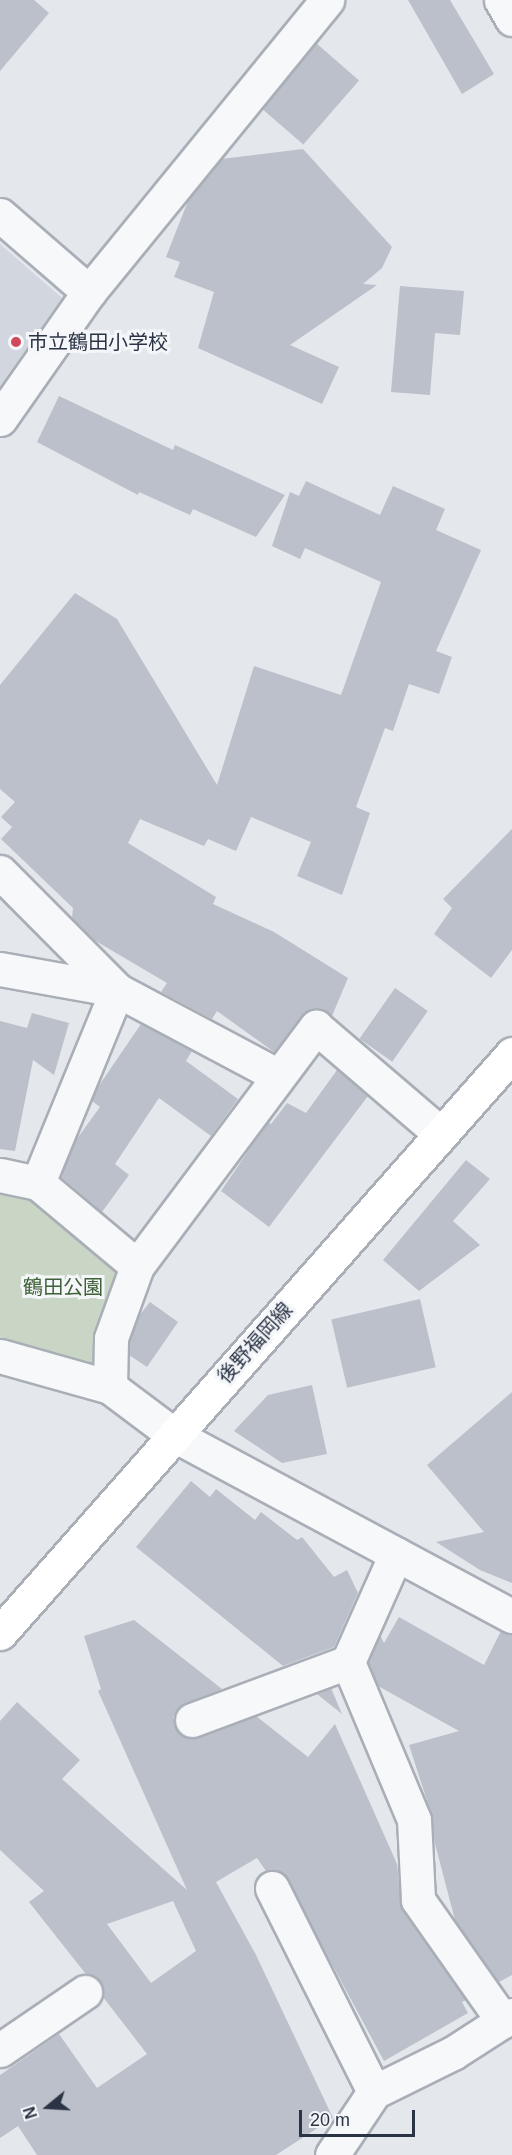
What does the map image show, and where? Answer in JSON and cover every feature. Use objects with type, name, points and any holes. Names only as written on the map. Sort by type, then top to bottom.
[{"type":"main road","name":"後野福岡線","points":[[0,1633],[512,1054]]},
{"type":"street","points":[[0,419],[88,292],[327,0]]},
{"type":"street","points":[[501,0],[512,19]]},
{"type":"street","points":[[0,215],[88,292]]},
{"type":"street","points":[[0,872],[117,990],[277,1075]]},
{"type":"street","points":[[0,969],[117,990]]},
{"type":"street","points":[[38,1183],[117,990]]},
{"type":"street","points":[[110,1387],[111,1338],[137,1266],[277,1075],[316,1027],[441,1134]]},
{"type":"street","points":[[0,1175],[38,1183],[137,1266]]},
{"type":"street","points":[[0,1356],[110,1387],[174,1435],[512,1616]]},
{"type":"street","points":[[192,1720],[348,1662],[396,1554]]},
{"type":"street","points":[[332,2155],[374,2092],[453,2053],[507,2018],[418,1900],[414,1820],[348,1662]]},
{"type":"street","points":[[272,1888],[374,2092]]},
{"type":"street","points":[[0,2050],[85,1992]]},
{"type":"shaded area","name":"市立鶴田小学校","points":[[0,244],[62,298],[0,386]]},
{"type":"green space","name":"鶴田公園","points":[[0,1175],[137,1266],[110,1387],[0,1353]]},
{"type":"building","points":[[0,0],[34,0],[49,13],[0,71]]},
{"type":"building","points":[[408,0],[450,0],[494,74],[462,94]]},
{"type":"building","points":[[316,43],[359,80],[303,145],[260,107]]},
{"type":"building","points":[[303,149],[392,247],[382,268],[363,284],[377,285],[290,345],[339,367],[322,404],[198,348],[214,292],[174,277],[180,262],[166,257],[188,201],[221,159]]},
{"type":"building","points":[[400,286],[464,291],[460,335],[435,333],[430,395],[391,392]]},
{"type":"building","points":[[59,396],[173,450],[175,445],[285,495],[256,537],[193,509],[190,515],[139,492],[138,495],[37,442]]},
{"type":"building","points":[[306,481],[380,515],[393,486],[445,509],[436,530],[481,550],[436,651],[452,657],[439,694],[409,684],[393,731],[385,728],[356,807],[370,813],[342,895],[297,876],[311,842],[251,817],[236,851],[208,839],[204,846],[140,819],[128,843],[216,897],[213,904],[274,932],[348,978],[332,1016],[320,1009],[308,1010],[274,1052],[217,1011],[212,1019],[161,992],[167,983],[94,940],[72,918],[73,908],[1,839],[12,827],[1,817],[15,802],[0,789],[0,685],[75,593],[117,619],[217,785],[254,666],[341,695],[381,582],[305,548],[300,559],[272,546],[290,492],[299,496]]},
{"type":"building","points":[[512,829],[512,950],[491,978],[434,934],[452,908],[443,899]]},
{"type":"building","points":[[395,988],[428,1011],[392,1062],[359,1039]]},
{"type":"building","points":[[32,1013],[69,1023],[54,1075],[33,1060],[15,1151],[0,1149],[0,1021],[27,1028]]},
{"type":"building","points":[[141,1024],[192,1051],[186,1061],[238,1099],[211,1136],[159,1098],[115,1164],[129,1175],[102,1212],[61,1177],[76,1140],[100,1107],[92,1101],[98,1087]]},
{"type":"building","points":[[337,1070],[368,1096],[269,1227],[221,1191],[268,1122],[271,1124],[287,1103],[306,1113]]},
{"type":"building","points":[[466,1160],[490,1179],[453,1221],[480,1245],[419,1291],[383,1260]]},
{"type":"building","points":[[420,1299],[436,1367],[347,1388],[331,1319]]},
{"type":"building","points":[[150,1302],[178,1322],[147,1367],[129,1355],[130,1341],[138,1317]]},
{"type":"building","points":[[312,1385],[327,1454],[282,1463],[234,1431],[268,1395]]},
{"type":"building","points":[[512,1392],[512,1583],[480,1570],[436,1542],[484,1532],[427,1465]]},
{"type":"building","points":[[191,1481],[210,1497],[216,1489],[255,1520],[261,1512],[297,1540],[302,1537],[334,1577],[347,1570],[358,1593],[334,1647],[283,1666],[136,1547]]},
{"type":"building","points":[[399,1617],[484,1665],[501,1631],[512,1635],[512,1975],[499,1982],[455,1920],[434,1840],[431,1813],[409,1745],[459,1731],[378,1686],[368,1662],[380,1635],[384,1643]]},
{"type":"building","points":[[134,1620],[222,1689],[178,1708],[173,1717],[181,1735],[199,1738],[256,1716],[308,1757],[335,1724],[397,1864],[402,1910],[466,2000],[462,2002],[468,2013],[384,2061],[283,1873],[266,1871],[257,1858],[216,1882],[256,1955],[333,2118],[276,2155],[37,2155],[18,2126],[0,2138],[0,2075],[59,2034],[97,2088],[147,2054],[103,1997],[100,1981],[85,1973],[29,1902],[44,1891],[0,1850],[0,1721],[17,1702],[80,1760],[62,1779],[187,1890],[98,1691],[101,1689],[84,1636]],"holes":[[[173,1901],[196,1951],[151,1983],[107,1924]]]},
{"type":"building","points":[[331,1688],[342,1714],[317,1694]]},
{"type":"place","name":"市立鶴田小学校","points":[[16,342]]}]
